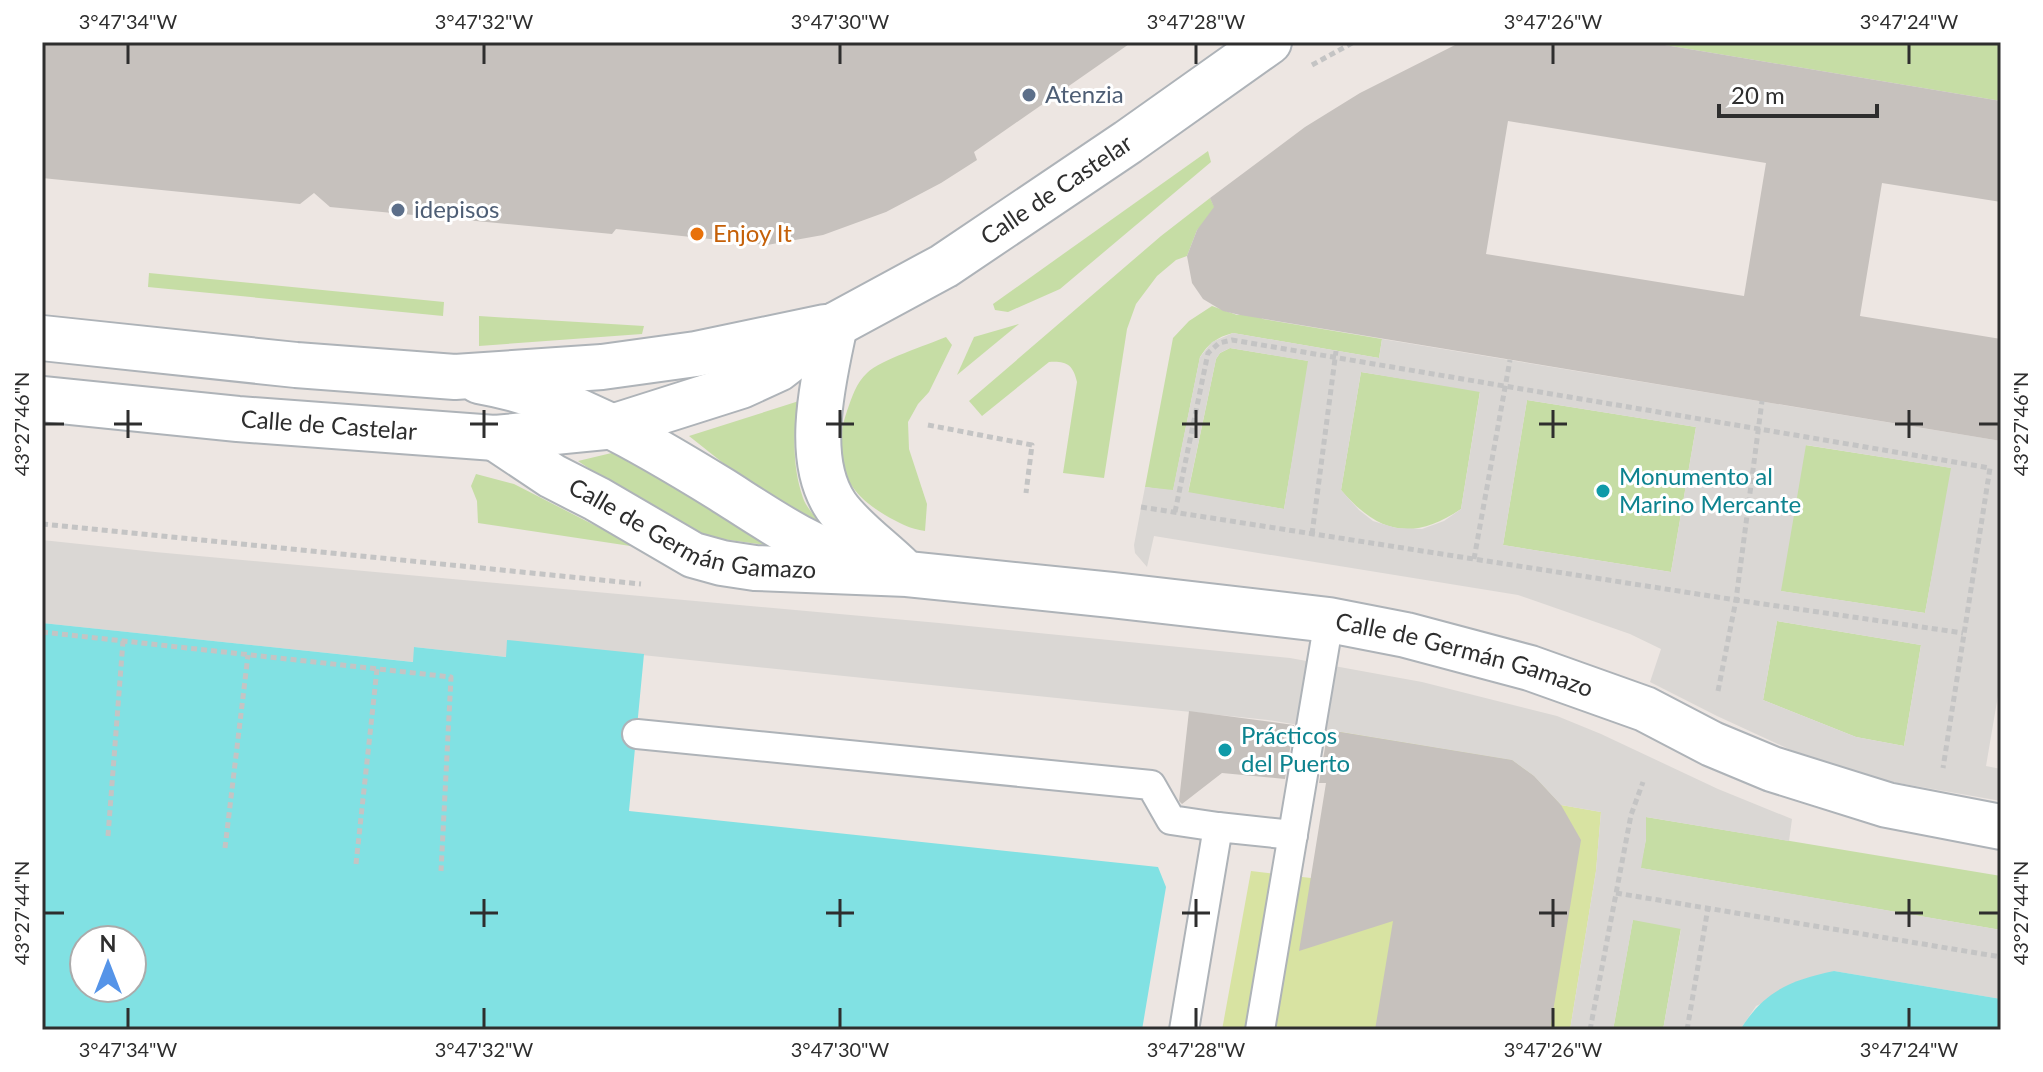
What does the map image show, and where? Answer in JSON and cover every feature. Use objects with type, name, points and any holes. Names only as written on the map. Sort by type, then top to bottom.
[{"type":"street","name":"Calle de Castelar","points":[[42,399],[268,421],[495,438],[615,426],[741,386],[778,369],[835,325],[944,266],[1269,42]]},
{"type":"street","name":"Calle de Castelar","points":[[455,377],[602,367],[696,354],[835,325]]},
{"type":"street","points":[[835,325],[821,401],[819,449],[826,486],[846,519],[907,574]]},
{"type":"street","name":"Calle de Castelar","points":[[42,338],[296,365],[455,377],[537,394],[615,426]]},
{"type":"street","name":"Calle de Germán Gamazo","points":[[615,426],[800,537],[842,558],[907,574]]},
{"type":"street","name":"Calle de Germán Gamazo","points":[[495,438],[552,476],[693,555],[755,568],[907,574],[1329,620],[1448,645],[1530,668],[1645,709],[1712,744],[1772,769],[1887,805],[2001,827]]},
{"type":"lane","points":[[1260,1030],[1329,620]]},
{"type":"lane","points":[[637,734],[1151,785],[1171,820],[1293,835]]},
{"type":"lane","points":[[1184,1030],[1218,827]]},
{"type":"path","points":[[1175,512],[1208,353],[1219,343],[1232,340],[1335,354],[1990,468],[1942,778]]},
{"type":"path","points":[[1312,534],[1335,354]]},
{"type":"path","points":[[1474,559],[1510,360]]},
{"type":"path","points":[[1718,691],[1736,600],[1762,401]]},
{"type":"path","points":[[928,425],[1032,445],[1026,493]]},
{"type":"path","points":[[1141,507],[1963,633]]},
{"type":"path","points":[[42,524],[647,584]]},
{"type":"path","points":[[42,632],[451,677],[441,871]]},
{"type":"path","points":[[108,836],[123,641]]},
{"type":"path","points":[[225,848],[248,655]]},
{"type":"path","points":[[356,864],[377,669]]},
{"type":"path","points":[[1590,1030],[1631,815],[1643,782]]},
{"type":"path","points":[[1616,893],[2001,957]]},
{"type":"path","points":[[1687,1030],[1708,908]]},
{"type":"green space","points":[[1647,42],[2001,42],[2001,101]]},
{"type":"green space","points":[[1208,151],[1211,162],[1060,289],[1008,312],[995,310],[993,304]]},
{"type":"green space","points":[[1210,198],[1218,214],[1197,230],[1187,256],[1176,260],[1157,276],[1136,304],[1127,329],[1104,478],[1063,473],[1077,382],[1068,365],[1049,362],[982,416],[969,401],[1161,236]]},
{"type":"green space","points":[[149,273],[444,302],[443,316],[148,287]]},
{"type":"green space","points":[[1212,306],[1237,315],[1253,313],[1263,319],[1382,339],[1379,358],[1233,333],[1218,339],[1200,357],[1173,491],[1145,487],[1173,338],[1189,321]]},
{"type":"green space","points":[[479,316],[644,326],[642,334],[479,346]]},
{"type":"green space","points":[[1019,324],[957,375],[974,337]]},
{"type":"green space","points":[[946,337],[952,345],[929,392],[908,422],[909,449],[927,504],[925,531],[890,518],[859,495],[844,471],[840,444],[851,401],[863,377],[893,358]]},
{"type":"green space","points":[[1230,348],[1309,361],[1284,509],[1188,493],[1216,359]]},
{"type":"green space","points":[[1361,372],[1480,391],[1461,509],[1427,526],[1396,528],[1368,516],[1341,490]]},
{"type":"green space","points":[[1527,400],[1696,427],[1671,572],[1503,545]]},
{"type":"green space","points":[[799,401],[795,462],[799,486],[808,508],[821,524],[766,497],[689,436]]},
{"type":"green space","points":[[1805,445],[1952,468],[1925,613],[1780,591]]},
{"type":"green space","points":[[620,451],[774,546],[707,537],[644,506],[578,461]]},
{"type":"green space","points":[[476,474],[514,484],[637,547],[478,523],[477,501],[471,486]]},
{"type":"green space","points":[[1777,621],[1921,645],[1904,746],[1856,737],[1763,700]]},
{"type":"green space","points":[[1335,731],[1512,760],[1534,776],[1561,805],[1601,812],[1596,871],[1570,1030],[1222,1030],[1251,871],[1311,878]]},
{"type":"green space","points":[[1646,817],[2001,876],[2001,930],[1640,868],[1646,839]]},
{"type":"green space","points":[[1633,919],[1681,928],[1663,1030],[1613,1030]]},
{"type":"shaded area","points":[[1233,333],[1379,358],[1382,339],[2001,441],[2001,678],[1986,766],[2001,769],[2001,801],[1887,781],[1804,756],[1650,682],[1661,649],[1630,634],[1518,595],[1154,536],[1147,567],[1135,553],[1134,545],[1145,487],[1173,490],[1200,357],[1212,342]],"holes":[[[1230,348],[1308,361],[1284,509],[1188,492],[1216,359]],[[1361,372],[1480,392],[1461,509],[1444,521],[1422,529],[1396,528],[1373,521],[1341,490]],[[1527,400],[1696,427],[1671,572],[1503,545]],[[1806,445],[1951,468],[1925,613],[1781,591]],[[1777,621],[1921,645],[1904,746],[1856,737],[1763,700]]]},
{"type":"shaded area","points":[[42,540],[1290,658],[1422,682],[1557,716],[1792,819],[1789,841],[1646,817],[1641,868],[2001,930],[2001,999],[1834,971],[1756,1006],[1740,1030],[1663,1030],[1681,929],[1633,920],[1613,1030],[1570,1030],[1596,871],[1601,812],[1561,805],[1534,776],[1512,760],[1268,720],[507,641],[507,657],[414,647],[414,662],[42,623]]},
{"type":"water","points":[[42,623],[413,662],[414,647],[506,657],[507,640],[644,654],[629,811],[1158,867],[1166,887],[1142,1030],[42,1030]]},
{"type":"water","points":[[1834,971],[2001,999],[2001,1030],[1740,1030],[1759,1006],[1780,989]]},
{"type":"building","points":[[42,42],[1132,42],[974,152],[977,160],[941,183],[886,212],[823,235],[767,245],[616,229],[612,234],[330,207],[314,193],[300,204],[42,178]]},
{"type":"building","points":[[1461,42],[1647,42],[2001,101],[2001,202],[1882,183],[1860,316],[2001,339],[2001,441],[1240,315],[1223,311],[1203,299],[1192,283],[1187,256],[1197,230],[1214,207],[1210,198],[1305,127],[1360,93]],"holes":[[[1508,121],[1766,163],[1744,296],[1486,254]]]},
{"type":"building","name":"Prácticos del Puerto","points":[[1189,711],[1294,725],[1285,779],[1222,773],[1182,804],[1179,801]]},
{"type":"building","points":[[1328,730],[1512,760],[1534,776],[1561,805],[1581,840],[1550,1030],[1375,1030],[1393,921],[1299,951],[1326,783],[1319,783]]},
{"type":"place","name":"Atenzia","points":[[1029,95]]},
{"type":"place","name":"idepisos","points":[[398,210]]},
{"type":"place","name":"Enjoy It","points":[[697,234]]},
{"type":"place","name":"Monumento al Marino Mercante","points":[[1603,491]]},
{"type":"place","name":"Prácticos del Puerto","points":[[1225,750]]}]
